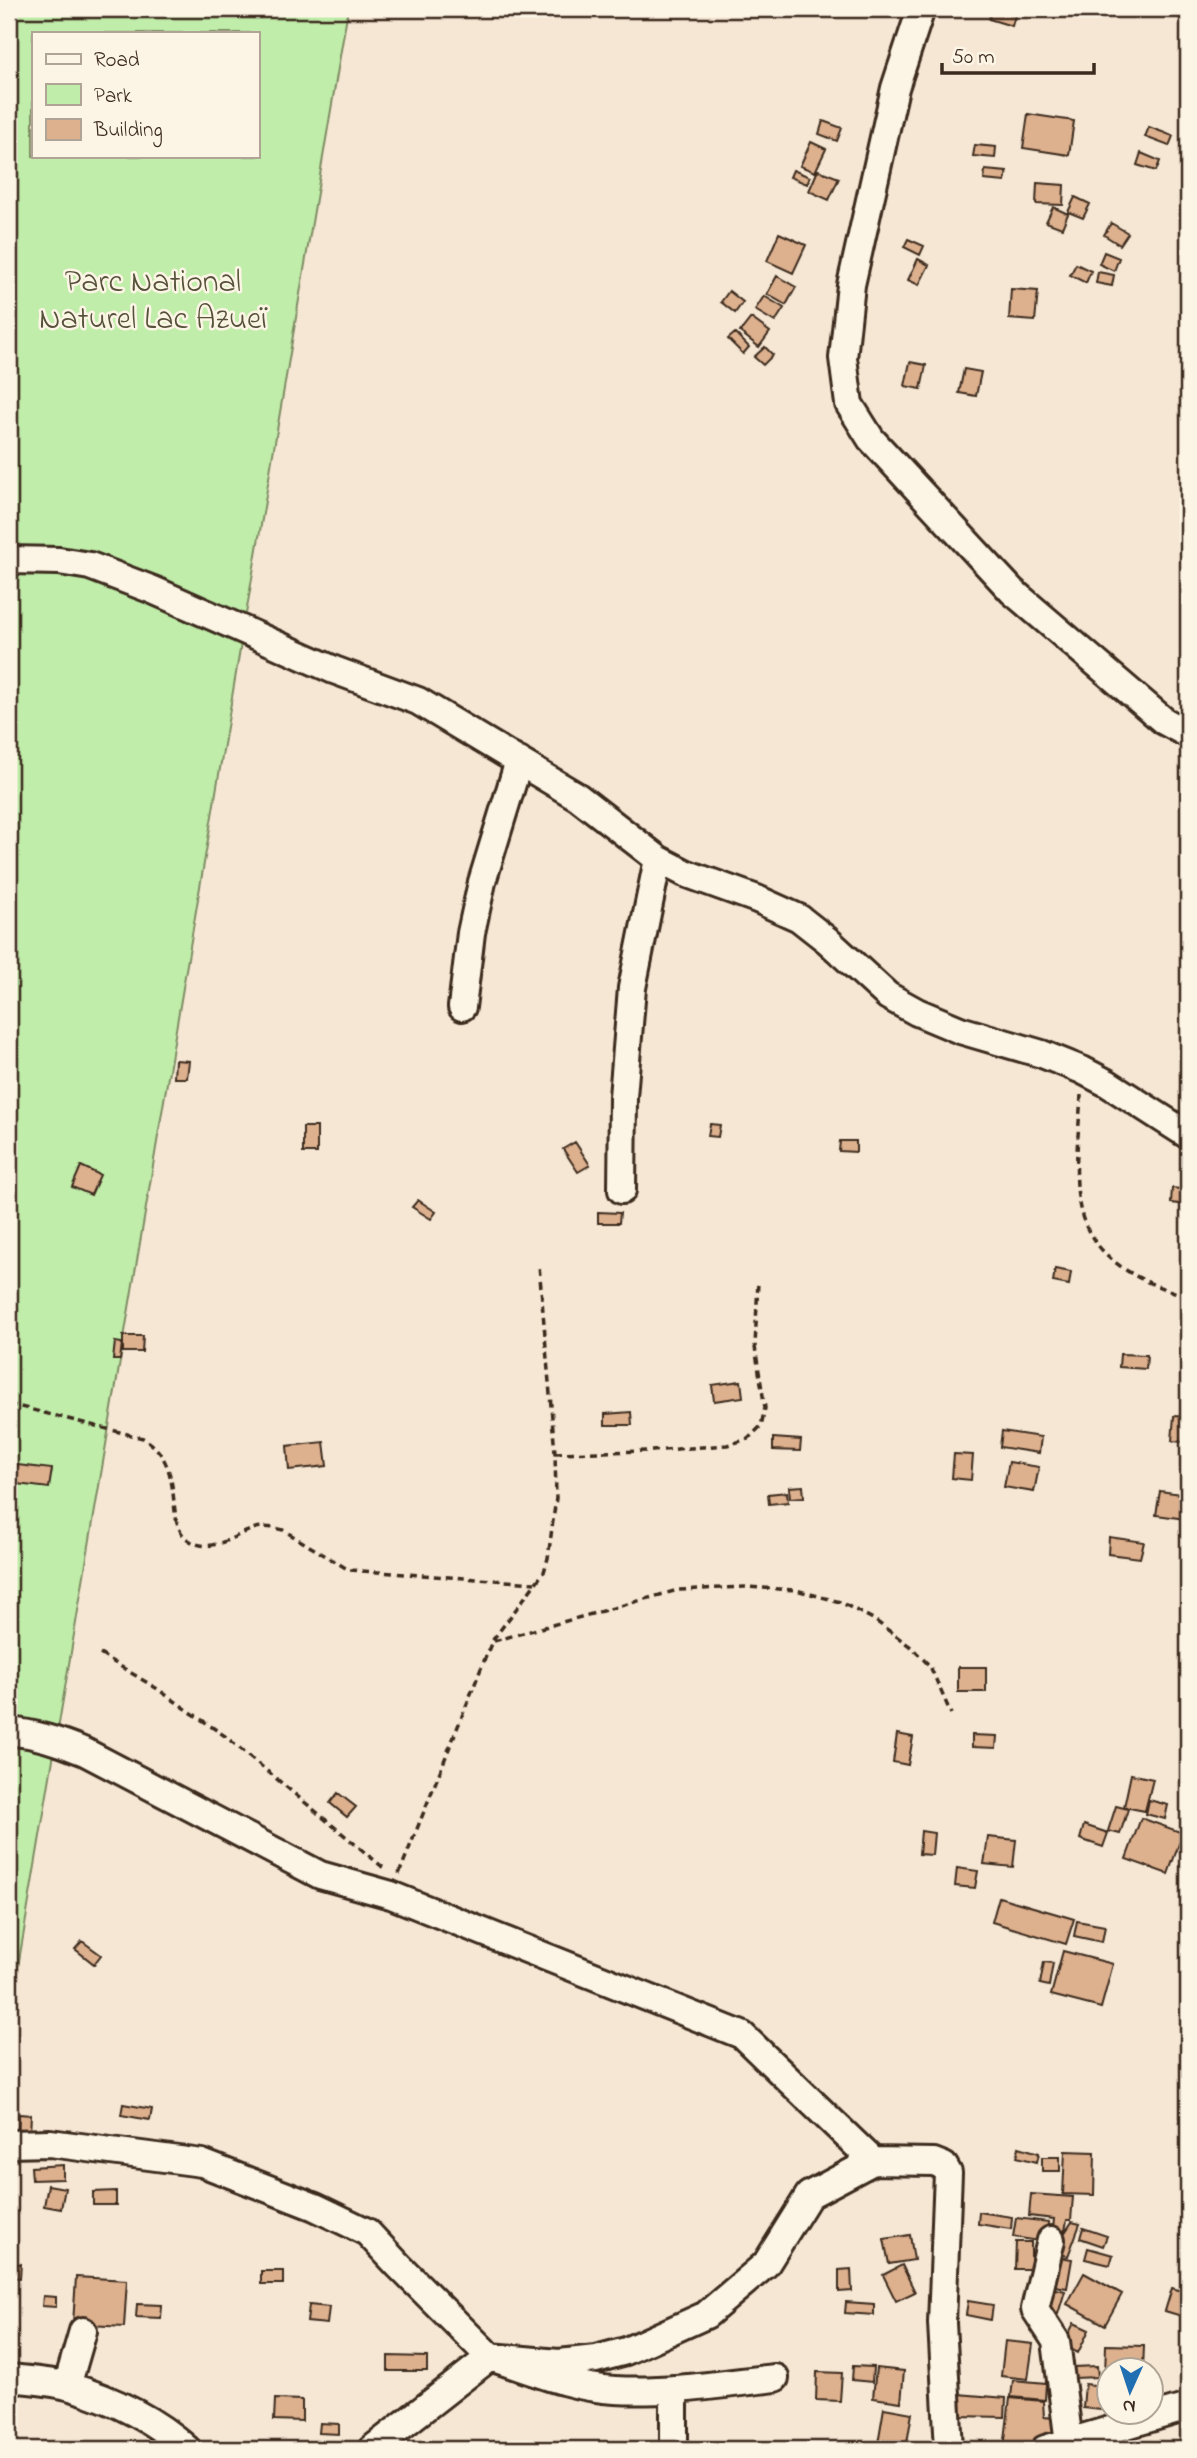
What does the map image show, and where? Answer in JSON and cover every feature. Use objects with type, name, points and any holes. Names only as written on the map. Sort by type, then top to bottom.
[{"type":"street","points":[[921,9],[895,88],[851,285],[843,358],[849,404],[870,439],[1012,592],[1164,721],[1188,734]]},
{"type":"street","points":[[9,560],[59,561],[90,566],[153,590],[334,670],[418,701],[578,797],[658,859],[685,873],[757,899],[799,918],[888,996],[960,1030],[1042,1054],[1082,1070],[1188,1135]]},
{"type":"street","points":[[462,1007],[471,933],[482,883],[519,761]]},
{"type":"street","points":[[622,1190],[623,1097],[632,988],[658,859]]},
{"type":"street","points":[[9,1731],[36,1734],[60,1741],[320,1875],[394,1887],[742,2035],[873,2161]]},
{"type":"street","points":[[9,2144],[50,2144],[202,2163],[315,2207],[368,2232],[490,2357],[550,2377],[613,2390],[674,2389],[775,2378]]},
{"type":"street","points":[[372,2449],[490,2357],[559,2363],[596,2359],[626,2351],[706,2315],[766,2264],[809,2195],[873,2161],[934,2162],[944,2166],[948,2173],[942,2323],[949,2449]]},
{"type":"street","points":[[1051,2240],[1035,2309],[1056,2341],[1057,2446],[1188,2407]]},
{"type":"street","points":[[67,2386],[83,2331]]},
{"type":"street","points":[[9,2378],[67,2386],[137,2412],[167,2430],[187,2449]]},
{"type":"street","points":[[674,2389],[674,2449]]},
{"type":"path","points":[[1082,1070],[1077,1183],[1083,1219],[1097,1246],[1131,1275],[1188,1296]]},
{"type":"path","points":[[100,1654],[156,1688],[225,1736],[317,1810],[394,1887],[492,1642],[544,1572],[548,1558],[556,1498],[555,1452],[540,1265]]},
{"type":"path","points":[[555,1452],[652,1451],[727,1445],[748,1439],[761,1426],[765,1408],[755,1347],[758,1281]]},
{"type":"path","points":[[9,1404],[144,1438],[154,1444],[165,1461],[173,1483],[178,1529],[186,1539],[201,1546],[216,1546],[256,1528],[276,1528],[349,1570],[535,1583]]},
{"type":"path","points":[[492,1642],[678,1590],[744,1587],[796,1590],[840,1601],[873,1619],[911,1647],[930,1666],[951,1714]]},
{"type":"green space","name":"Parc National Naturel Lac Azueï","points":[[9,9],[348,9],[9,2020]]},
{"type":"building","points":[[992,9],[1016,12],[1012,26],[989,19]]},
{"type":"building","points":[[1028,114],[1074,121],[1069,155],[1023,148]]},
{"type":"building","points":[[823,121],[842,128],[837,141],[819,134]]},
{"type":"building","points":[[1149,127],[1173,136],[1169,146],[1145,137]]},
{"type":"building","points":[[811,142],[826,149],[815,172],[800,166]]},
{"type":"building","points":[[975,145],[996,147],[995,158],[973,156]]},
{"type":"building","points":[[1141,153],[1160,161],[1156,171],[1137,165]]},
{"type":"building","points":[[793,170],[810,177],[807,184],[790,177]]},
{"type":"building","points":[[818,170],[839,178],[829,200],[809,191]]},
{"type":"building","points":[[985,170],[1007,172],[1005,182],[984,180]]},
{"type":"building","points":[[1037,183],[1064,185],[1063,205],[1036,204]]},
{"type":"building","points":[[1075,197],[1090,204],[1083,218],[1068,212]]},
{"type":"building","points":[[1053,207],[1068,214],[1062,228],[1046,222]]},
{"type":"building","points":[[1111,223],[1128,233],[1120,245],[1104,235]]},
{"type":"building","points":[[779,233],[806,245],[793,273],[767,261]]},
{"type":"building","points":[[908,239],[924,246],[920,255],[904,247]]},
{"type":"building","points":[[1104,252],[1119,258],[1114,271],[1099,264]]},
{"type":"building","points":[[918,259],[929,265],[919,285],[908,280]]},
{"type":"building","points":[[1076,264],[1091,271],[1086,283],[1070,275]]},
{"type":"building","points":[[1098,272],[1114,275],[1112,286],[1096,283]]},
{"type":"building","points":[[777,276],[796,287],[786,305],[767,294]]},
{"type":"building","points":[[1011,289],[1038,291],[1035,321],[1009,319]]},
{"type":"building","points":[[729,291],[743,302],[735,313],[721,302]]},
{"type":"building","points":[[764,296],[784,308],[775,322],[755,310]]},
{"type":"building","points":[[751,318],[770,332],[759,347],[740,332]]},
{"type":"building","points":[[735,333],[749,347],[743,354],[728,339]]},
{"type":"building","points":[[765,347],[773,355],[763,365],[754,357]]},
{"type":"building","points":[[910,362],[926,365],[921,389],[905,386]]},
{"type":"building","points":[[964,369],[981,372],[976,396],[959,393]]},
{"type":"building","points":[[175,1060],[189,1061],[187,1078],[174,1078]]},
{"type":"building","points":[[710,1124],[720,1125],[718,1137],[708,1136]]},
{"type":"building","points":[[303,1127],[317,1127],[317,1153],[303,1153]]},
{"type":"building","points":[[840,1141],[856,1141],[856,1152],[839,1151]]},
{"type":"building","points":[[575,1142],[590,1165],[578,1172],[563,1149]]},
{"type":"building","points":[[81,1166],[100,1175],[91,1195],[72,1187]]},
{"type":"building","points":[[1172,1188],[1188,1190],[1188,1205],[1171,1203]]},
{"type":"building","points":[[418,1200],[436,1212],[431,1219],[412,1207]]},
{"type":"building","points":[[598,1212],[620,1213],[619,1223],[598,1223]]},
{"type":"building","points":[[1055,1269],[1071,1272],[1069,1285],[1053,1282]]},
{"type":"building","points":[[123,1336],[143,1336],[142,1352],[123,1352]]},
{"type":"building","points":[[115,1342],[122,1343],[120,1360],[113,1360]]},
{"type":"building","points":[[1120,1354],[1147,1355],[1146,1369],[1119,1367]]},
{"type":"building","points":[[741,1381],[743,1397],[714,1401],[712,1385]]},
{"type":"building","points":[[631,1412],[632,1425],[605,1425],[605,1414]]},
{"type":"building","points":[[1174,1416],[1188,1417],[1184,1442],[1172,1441]]},
{"type":"building","points":[[1002,1431],[1041,1437],[1039,1453],[1000,1447]]},
{"type":"building","points":[[773,1438],[801,1440],[800,1451],[773,1450]]},
{"type":"building","points":[[324,1442],[327,1466],[289,1470],[287,1446]]},
{"type":"building","points":[[954,1454],[973,1455],[971,1480],[952,1478]]},
{"type":"building","points":[[1009,1462],[1039,1467],[1034,1492],[1004,1487]]},
{"type":"building","points":[[9,1464],[52,1469],[49,1488],[9,1483]]},
{"type":"building","points":[[803,1486],[804,1497],[790,1498],[789,1487]]},
{"type":"building","points":[[1160,1491],[1188,1495],[1186,1519],[1156,1515]]},
{"type":"building","points":[[787,1492],[788,1502],[769,1504],[768,1494]]},
{"type":"building","points":[[1109,1537],[1144,1542],[1140,1558],[1108,1554]]},
{"type":"building","points":[[958,1667],[986,1667],[986,1692],[958,1692]]},
{"type":"building","points":[[897,1734],[913,1737],[908,1765],[893,1762]]},
{"type":"building","points":[[972,1735],[997,1736],[996,1748],[972,1747]]},
{"type":"building","points":[[1131,1774],[1153,1779],[1145,1811],[1124,1807]]},
{"type":"building","points":[[338,1793],[356,1807],[347,1817],[330,1803]]},
{"type":"building","points":[[1149,1800],[1168,1805],[1165,1819],[1146,1814]]},
{"type":"building","points":[[1116,1806],[1128,1809],[1120,1834],[1108,1831]]},
{"type":"building","points":[[1141,1818],[1183,1833],[1168,1874],[1126,1859]]},
{"type":"building","points":[[1084,1825],[1108,1833],[1103,1847],[1080,1839]]},
{"type":"building","points":[[921,1831],[934,1833],[932,1855],[919,1854]]},
{"type":"building","points":[[988,1837],[1016,1840],[1013,1867],[984,1864]]},
{"type":"building","points":[[957,1868],[978,1871],[975,1888],[955,1886]]},
{"type":"building","points":[[999,1897],[1074,1919],[1066,1944],[992,1922]]},
{"type":"building","points":[[1077,1921],[1105,1926],[1102,1942],[1074,1936]]},
{"type":"building","points":[[82,1941],[101,1955],[94,1964],[75,1949]]},
{"type":"building","points":[[1063,1951],[1113,1964],[1101,2008],[1051,1995]]},
{"type":"building","points":[[1044,1962],[1053,1963],[1049,1986],[1040,1984]]},
{"type":"building","points":[[123,2104],[152,2109],[150,2120],[121,2115]]},
{"type":"building","points":[[19,2114],[31,2115],[30,2134],[18,2133]]},
{"type":"building","points":[[1019,2147],[1039,2153],[1037,2162],[1017,2157]]},
{"type":"building","points":[[1065,2151],[1095,2152],[1094,2195],[1063,2194]]},
{"type":"building","points":[[1042,2157],[1060,2157],[1060,2171],[1042,2171]]},
{"type":"building","points":[[63,2165],[63,2179],[32,2180],[31,2167]]},
{"type":"building","points":[[48,2185],[65,2188],[61,2209],[44,2206]]},
{"type":"building","points":[[116,2191],[116,2205],[93,2205],[93,2192]]},
{"type":"building","points":[[1031,2194],[1073,2197],[1071,2220],[1067,2220],[1065,2231],[1053,2229],[1054,2219],[1029,2216]]},
{"type":"building","points":[[979,2212],[1012,2217],[1011,2229],[978,2224]]},
{"type":"building","points":[[1016,2218],[1049,2222],[1046,2242],[1013,2237]]},
{"type":"building","points":[[1072,2222],[1080,2224],[1068,2256],[1056,2253],[1062,2237]]},
{"type":"building","points":[[1083,2228],[1107,2236],[1103,2246],[1080,2238]]},
{"type":"building","points":[[910,2235],[914,2260],[889,2264],[884,2239]]},
{"type":"building","points":[[1016,2242],[1031,2242],[1031,2269],[1015,2269]]},
{"type":"building","points":[[1088,2248],[1113,2255],[1110,2265],[1085,2259]]},
{"type":"building","points":[[1048,2255],[1072,2259],[1067,2288],[1044,2284]]},
{"type":"building","points":[[9,2263],[21,2264],[20,2278],[9,2277]]},
{"type":"building","points":[[902,2265],[915,2292],[896,2301],[883,2275]]},
{"type":"building","points":[[851,2269],[852,2291],[839,2292],[839,2270]]},
{"type":"building","points":[[261,2271],[283,2271],[283,2284],[261,2284]]},
{"type":"building","points":[[1084,2273],[1122,2294],[1105,2325],[1067,2304]]},
{"type":"building","points":[[76,2277],[127,2280],[124,2327],[73,2324]]},
{"type":"building","points":[[1044,2286],[1065,2291],[1058,2314],[1038,2308]]},
{"type":"building","points":[[1172,2288],[1188,2293],[1188,2318],[1165,2311]]},
{"type":"building","points":[[43,2296],[56,2297],[56,2307],[42,2306]]},
{"type":"building","points":[[968,2301],[993,2305],[991,2320],[966,2315]]},
{"type":"building","points":[[846,2302],[874,2304],[874,2315],[845,2313]]},
{"type":"building","points":[[137,2304],[162,2305],[161,2318],[136,2317]]},
{"type":"building","points":[[309,2305],[329,2307],[327,2324],[307,2322]]},
{"type":"building","points":[[1074,2323],[1089,2330],[1078,2353],[1063,2345]]},
{"type":"building","points":[[1005,2341],[1033,2344],[1028,2379],[1001,2376]]},
{"type":"building","points":[[1106,2345],[1144,2346],[1144,2356],[1106,2356]]},
{"type":"building","points":[[388,2356],[427,2357],[427,2371],[388,2371]]},
{"type":"building","points":[[853,2366],[873,2367],[872,2382],[852,2380]]},
{"type":"building","points":[[1096,2366],[1096,2377],[1074,2378],[1073,2367]]},
{"type":"building","points":[[876,2368],[904,2371],[901,2402],[873,2398]]},
{"type":"building","points":[[817,2372],[842,2373],[840,2401],[816,2400]]},
{"type":"building","points":[[1013,2380],[1046,2383],[1045,2400],[1011,2397]]},
{"type":"building","points":[[1085,2384],[1096,2385],[1096,2409],[1083,2408]]},
{"type":"building","points":[[958,2394],[1006,2398],[1005,2417],[957,2416]]},
{"type":"building","points":[[1010,2398],[1043,2401],[1044,2417],[1055,2418],[1055,2438],[1030,2446],[1004,2448]]},
{"type":"building","points":[[275,2399],[302,2400],[302,2421],[274,2420]]},
{"type":"building","points":[[884,2408],[912,2413],[906,2449],[877,2449]]},
{"type":"building","points":[[320,2423],[339,2424],[339,2434],[319,2433]]}]
